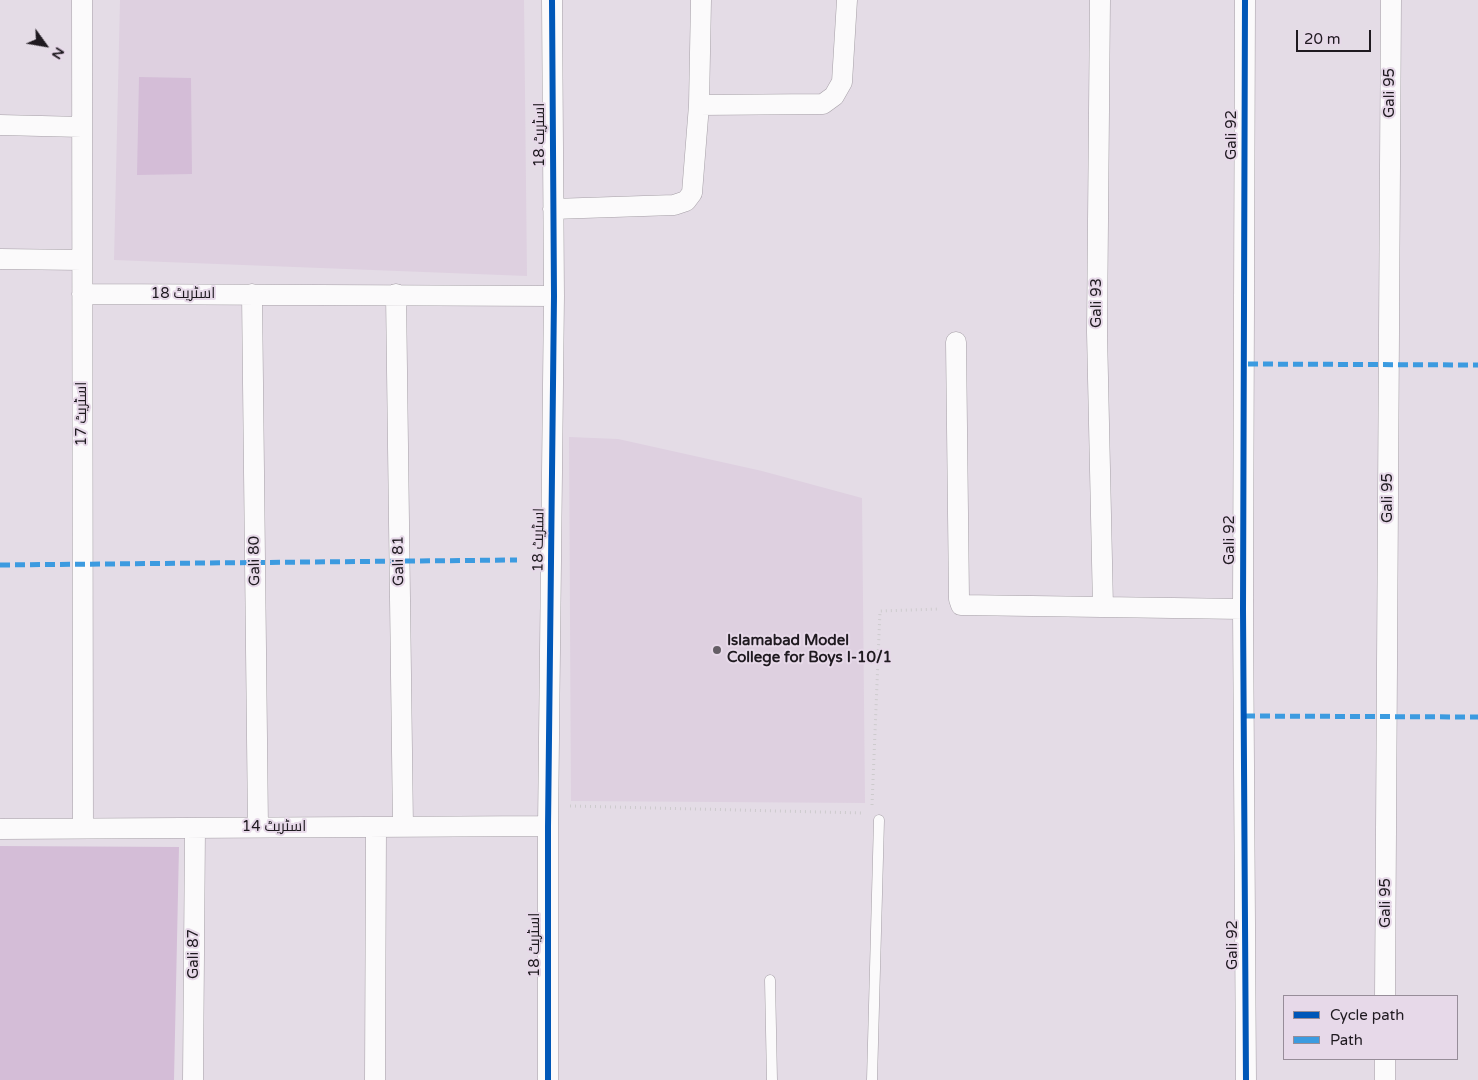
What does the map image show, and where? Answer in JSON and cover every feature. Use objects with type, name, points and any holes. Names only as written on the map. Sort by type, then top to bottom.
[{"type":"street","name":"اسٹریٹ 17","points":[[82,0],[83,828]]},
{"type":"street","name":"اسٹریٹ 18","points":[[548,1080],[548,826],[554,296],[552,0]]},
{"type":"street","points":[[553,209],[674,205],[686,201],[692,193],[695,181],[700,105],[701,0]]},
{"type":"street","points":[[700,105],[823,104],[834,96],[842,82],[847,0]]},
{"type":"street","name":"Gali 93","points":[[1100,0],[1097,332],[1103,607]]},
{"type":"street","name":"Gali 92","points":[[1245,0],[1242,609],[1246,1080]]},
{"type":"street","name":"Gali 95","points":[[1385,995],[1391,0]]},
{"type":"street","points":[[0,125],[82,127]]},
{"type":"street","points":[[0,259],[82,260]]},
{"type":"street","name":"اسٹریٹ 18","points":[[82,294],[554,296]]},
{"type":"street","name":"Gali 80","points":[[252,294],[258,827]]},
{"type":"street","name":"Gali 81","points":[[396,294],[403,827]]},
{"type":"street","points":[[956,342],[959,599],[961,605],[1242,609]]},
{"type":"street","name":"اسٹریٹ 14","points":[[0,828],[548,826]]},
{"type":"street","points":[[375,1080],[376,827]]},
{"type":"street","name":"Gali 87","points":[[193,1080],[195,828]]},
{"type":"street","points":[[1385,1060],[1385,1080]]},
{"type":"lane","points":[[872,1080],[879,820]]},
{"type":"lane","points":[[770,980],[772,1080]]},
{"type":"path","points":[[566,806],[871,813],[880,611],[945,609]]},
{"type":"shaded area","points":[[120,0],[524,0],[527,276],[114,260]]},
{"type":"shaded area","points":[[139,77],[191,78],[192,174],[137,175]]},
{"type":"shaded area","name":"Islamabad Model College for Boys I-10/1","points":[[569,437],[618,439],[762,471],[862,498],[865,803],[571,801]]},
{"type":"shaded area","points":[[0,846],[179,847],[174,1080],[0,1080]]},
{"type":"marked path","points":[[1248,364],[1478,365]]},
{"type":"marked path","points":[[0,565],[517,560]]},
{"type":"marked path","points":[[1245,716],[1478,717]]},
{"type":"cycle path","points":[[548,1080],[548,826],[554,296],[552,0]]},
{"type":"cycle path","points":[[1245,0],[1243,609],[1246,1080]]},
{"type":"place","name":"Islamabad Model College for Boys I-10/1","points":[[717,650]]}]
